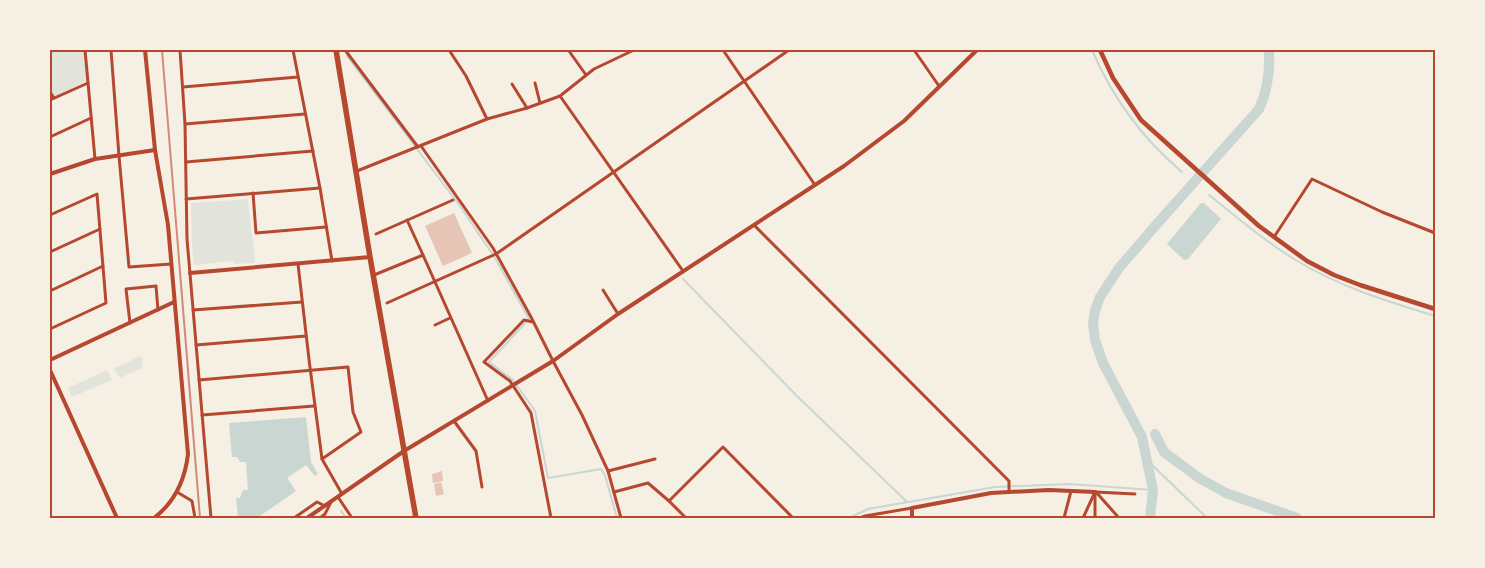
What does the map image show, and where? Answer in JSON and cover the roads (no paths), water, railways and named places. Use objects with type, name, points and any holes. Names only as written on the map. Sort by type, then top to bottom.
[{"type":"highway","points":[[336,50],[370,258],[416,518]]},
{"type":"main road","points":[[1100,50],[1113,78],[1141,120],[1259,226],[1307,261],[1334,275],[1435,309]]},
{"type":"street","points":[[85,50],[95,160]]},
{"type":"street","points":[[111,50],[129,267],[171,264]]},
{"type":"street","points":[[145,50],[155,150],[168,225],[188,454],[184,476],[177,492],[168,505],[154,518]]},
{"type":"street","points":[[180,50],[185,124],[187,239],[211,518]]},
{"type":"street","points":[[293,50],[332,261]]},
{"type":"street","points":[[345,50],[466,208],[496,254],[582,415],[608,471],[622,518]]},
{"type":"street","points":[[449,50],[466,76],[487,118]]},
{"type":"street","points":[[568,50],[586,75]]},
{"type":"street","points":[[356,171],[487,118],[527,108],[560,96],[594,69],[634,50]]},
{"type":"street","points":[[723,50],[816,185]]},
{"type":"street","points":[[387,302],[496,254],[789,50]]},
{"type":"street","points":[[914,50],[939,86]]},
{"type":"street","points":[[307,518],[404,451],[553,361],[618,314],[816,185],[904,121],[977,50]]},
{"type":"street","points":[[183,87],[298,77]]},
{"type":"street","points":[[50,92],[52,99],[88,83]]},
{"type":"street","points":[[535,83],[540,103]]},
{"type":"street","points":[[512,84],[527,108]]},
{"type":"street","points":[[560,96],[683,271]]},
{"type":"street","points":[[185,124],[305,114]]},
{"type":"street","points":[[50,137],[91,118]]},
{"type":"street","points":[[50,174],[95,160],[155,150]]},
{"type":"street","points":[[186,162],[312,151]]},
{"type":"street","points":[[1274,237],[1312,179],[1382,212],[1435,233]]},
{"type":"street","points":[[186,199],[320,188]]},
{"type":"street","points":[[50,215],[97,194],[106,303],[50,329]]},
{"type":"street","points":[[253,194],[256,233],[326,227]]},
{"type":"street","points":[[376,234],[453,200]]},
{"type":"street","points":[[407,220],[488,401]]},
{"type":"street","points":[[754,225],[1009,481],[1009,492]]},
{"type":"street","points":[[50,252],[100,229]]},
{"type":"street","points":[[373,275],[422,255]]},
{"type":"street","points":[[190,273],[370,258]]},
{"type":"street","points":[[298,264],[322,459],[342,494]]},
{"type":"street","points":[[50,290],[103,266]]},
{"type":"street","points":[[130,323],[126,289],[156,286],[158,310]]},
{"type":"street","points":[[603,290],[618,314]]},
{"type":"street","points":[[50,360],[174,302]]},
{"type":"street","points":[[193,310],[302,302]]},
{"type":"street","points":[[435,325],[450,318]]},
{"type":"street","points":[[533,322],[524,320],[484,362],[510,382],[531,413],[550,518]]},
{"type":"street","points":[[196,345],[306,336]]},
{"type":"street","points":[[199,380],[348,367],[353,412],[361,432],[322,459]]},
{"type":"street","points":[[50,370],[117,518]]},
{"type":"street","points":[[202,415],[314,406]]},
{"type":"street","points":[[454,421],[476,451],[482,487]]},
{"type":"street","points":[[669,500],[723,447],[794,518]]},
{"type":"street","points":[[608,471],[655,459]]},
{"type":"street","points":[[614,492],[648,483],[669,500],[686,518]]},
{"type":"street","points":[[1064,518],[1072,490]]},
{"type":"street","points":[[860,518],[991,493],[1072,490],[1135,494]]},
{"type":"street","points":[[177,492],[192,501],[195,518]]},
{"type":"street","points":[[1083,518],[1095,492]]},
{"type":"street","points":[[1095,492],[1095,518]]},
{"type":"street","points":[[1095,492],[1119,518]]},
{"type":"street","points":[[338,497],[352,518]]},
{"type":"street","points":[[294,518],[317,502],[325,506]]},
{"type":"street","points":[[320,518],[325,514],[331,502]]},
{"type":"street","points":[[912,508],[912,518]]},
{"type":"waterway","points":[[1092,50],[1109,84],[1130,116],[1154,146],[1182,172]]},
{"type":"waterway","points":[[1150,518],[1153,490],[1142,437],[1103,363],[1095,340],[1093,323],[1095,311],[1100,297],[1119,268],[1259,109],[1268,80],[1269,50]]},
{"type":"waterway","points":[[347,56],[460,206],[495,258],[529,319],[489,362],[513,380],[535,411],[548,478],[601,469],[605,475],[617,518]]},
{"type":"waterway","points":[[1209,195],[1272,244],[1310,269],[1362,292],[1435,316]]},
{"type":"waterway","points":[[683,279],[797,396],[907,502]]},
{"type":"waterway","points":[[1155,434],[1164,452],[1199,478],[1226,493],[1297,518]]},
{"type":"waterway","points":[[1147,460],[1207,518]]},
{"type":"waterway","points":[[849,518],[868,509],[995,487],[1069,484],[1153,490]]},
{"type":"waterway","points":[[341,511],[346,518]]},
{"type":"railway","points":[[162,50],[200,518]]}]
